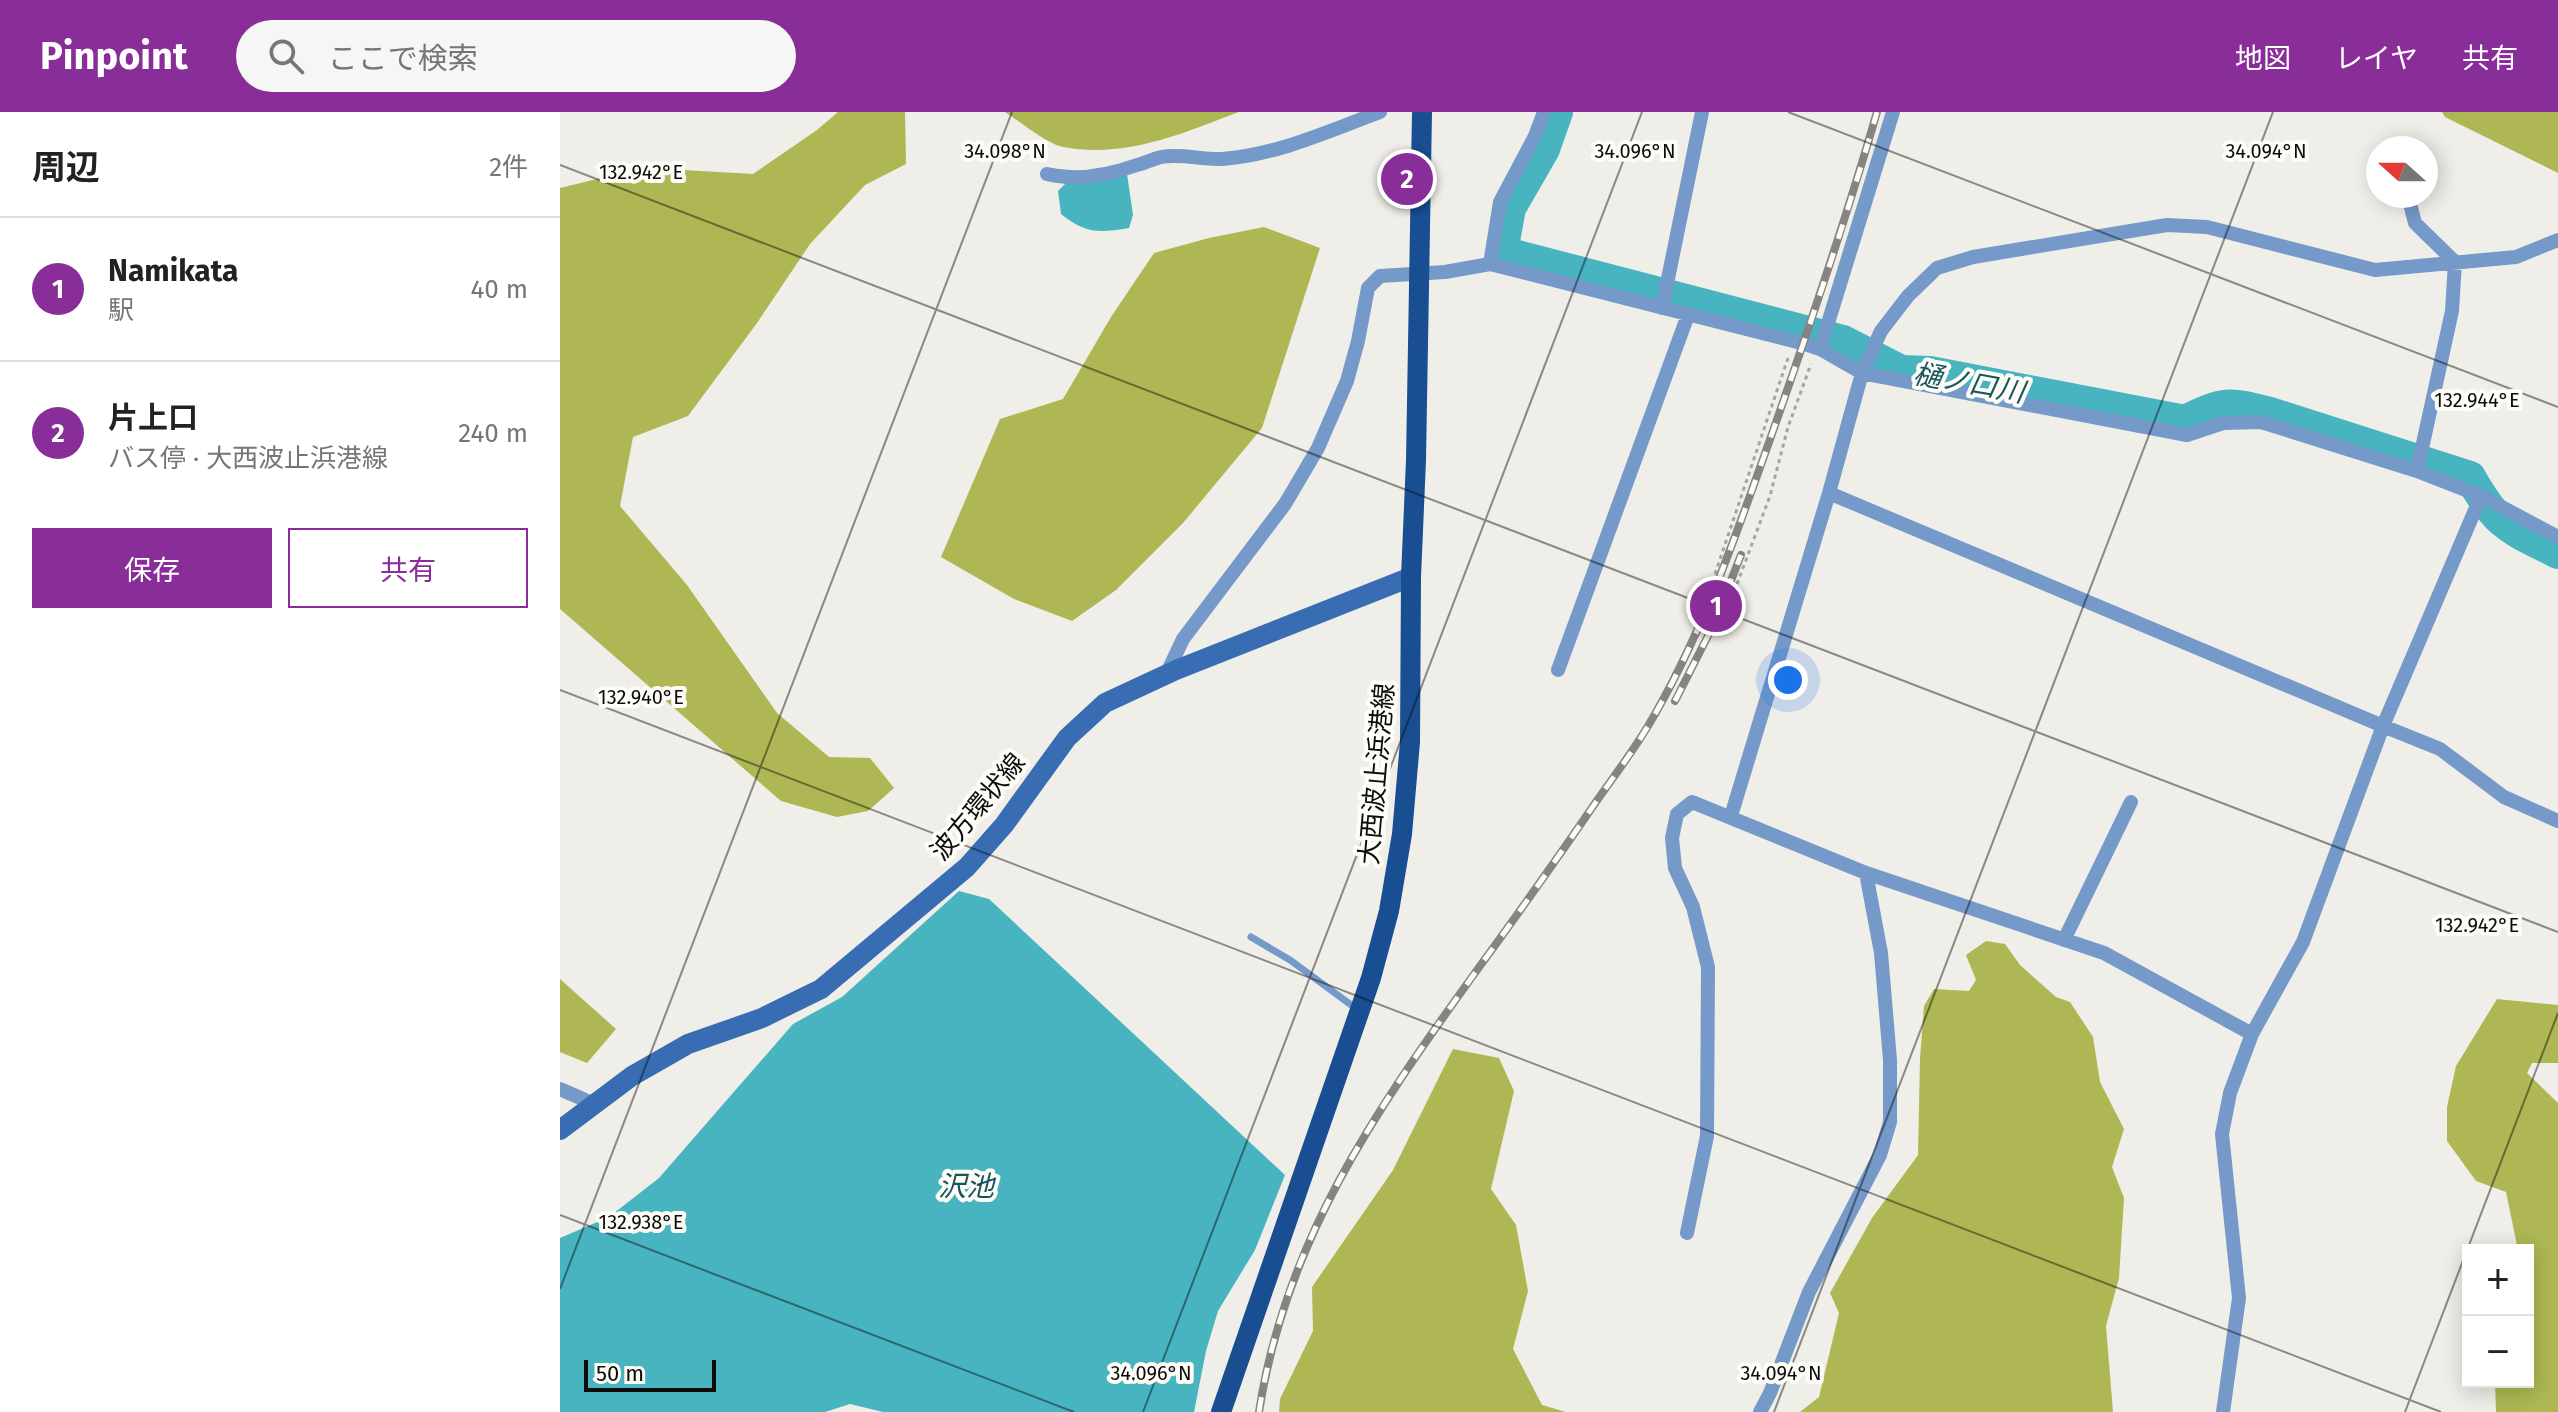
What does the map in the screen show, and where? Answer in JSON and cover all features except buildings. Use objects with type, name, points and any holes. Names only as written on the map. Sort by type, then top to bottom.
[{"type":"main road","name":"大西波止浜港線","points":[[1221,1412],[1360,1012],[1389,911],[1402,834],[1410,742],[1422,112]]},
{"type":"main road","name":"波方環状線","points":[[560,1130],[632,1076],[688,1044],[762,1018],[821,989],[967,867],[1004,825],[1067,738],[1105,703],[1166,675],[1411,577]]},
{"type":"street","points":[[1047,174],[1067,179],[1120,170],[1159,157],[1188,155],[1219,159],[1260,153],[1380,112]]},
{"type":"street","points":[[1490,264],[1500,202],[1535,136],[1544,112]]},
{"type":"street","points":[[1662,308],[1702,112]]},
{"type":"street","points":[[1820,349],[1893,112]]},
{"type":"street","points":[[2411,208],[2415,223],[2455,262],[2452,311],[2417,471]]},
{"type":"street","points":[[1731,816],[1862,373],[1881,331],[1908,296],[1937,268],[1973,257],[2167,225],[2207,227],[2375,270],[2516,257],[2558,240]]},
{"type":"street","points":[[1166,675],[1183,639],[1267,531],[1318,448],[1347,381],[1368,288],[1380,276],[1490,264],[1794,341],[1820,349],[1862,373],[2187,435],[2223,423],[2261,422],[2417,471],[2481,496],[2558,537]]},
{"type":"street","points":[[1558,670],[1688,315]]},
{"type":"street","points":[[1829,493],[2440,749],[2504,797],[2558,821]]},
{"type":"street","points":[[2223,1412],[2239,1298],[2222,1134],[2230,1093],[2252,1034],[2303,942],[2383,726],[2481,496]]},
{"type":"street","points":[[1687,1233],[1707,1136],[1708,967],[1693,907],[1675,868],[1672,838],[1677,814],[1692,802],[1866,873],[2104,953],[2252,1034]]},
{"type":"street","points":[[2064,940],[2131,802]]},
{"type":"street","points":[[1760,1412],[1809,1292],[1880,1155],[1890,1122],[1890,1060],[1881,953],[1866,873]]},
{"type":"street","points":[[560,1089],[594,1104]]},
{"type":"lane","points":[[1251,937],[1290,960],[1360,1012]]},
{"type":"path","points":[[1715,574],[1794,341]]},
{"type":"path","points":[[1737,584],[1770,496],[1806,374],[1820,349]]},
{"type":"green space","points":[[838,112],[905,112],[906,164],[865,185],[810,244],[757,323],[688,416],[633,437],[620,506],[687,585],[777,713],[829,757],[870,758],[894,788],[868,811],[837,817],[781,801],[560,609],[560,188],[605,177],[666,169],[753,174]]},
{"type":"green space","points":[[1005,112],[1239,112],[1153,142],[1109,150],[1086,150],[1056,145]]},
{"type":"green space","points":[[2442,112],[2558,112],[2558,173],[2445,117]]},
{"type":"green space","points":[[1264,227],[1320,248],[1262,428],[1183,523],[1116,590],[1072,621],[1014,599],[941,557],[1000,419],[1063,399],[1111,317],[1154,253]]},
{"type":"green space","points":[[1986,941],[2005,944],[2020,965],[2056,997],[2070,1002],[2093,1037],[2100,1082],[2124,1129],[2112,1167],[2124,1198],[2119,1278],[2106,1326],[2113,1412],[1800,1412],[1819,1397],[1839,1313],[1830,1293],[1872,1218],[1918,1155],[1924,1006],[1934,989],[1969,991],[1976,980],[1966,955]]},
{"type":"green space","points":[[560,979],[616,1029],[587,1063],[560,1052]]},
{"type":"green space","points":[[2497,999],[2558,1005],[2558,1063],[2532,1063],[2527,1073],[2558,1103],[2558,1412],[2496,1412],[2495,1388],[2534,1388],[2534,1244],[2517,1244],[2506,1192],[2476,1181],[2447,1141],[2447,1107],[2456,1066]]},
{"type":"green space","points":[[1453,1049],[1499,1058],[1514,1091],[1491,1189],[1516,1225],[1528,1291],[1513,1349],[1542,1405],[1566,1412],[1279,1412],[1280,1399],[1313,1331],[1312,1287],[1393,1170]]},
{"type":"water","points":[[1127,174],[1133,215],[1129,228],[1109,231],[1085,229],[1061,214],[1058,191],[1067,182]]},
{"type":"water","name":"沢池","points":[[959,891],[989,899],[1285,1175],[1255,1250],[1218,1311],[1206,1351],[1194,1412],[883,1412],[850,1404],[825,1412],[560,1412],[560,1238],[609,1217],[659,1178],[793,1024],[842,997]]},
{"type":"waterway","name":"樋ノ口川","points":[[1557,112],[1544,149],[1510,208],[1502,252],[1843,341],[1901,371],[1930,372],[2185,421],[2226,406],[2270,413],[2470,477],[2489,506],[2506,524],[2558,553]]},
{"type":"railway","points":[[1259,1412],[1289,1291],[1338,1182],[1401,1078],[1636,745],[1686,655],[1718,582],[1773,431],[1877,112]]},
{"type":"railway","points":[[1675,701],[1713,626],[1741,555]]},
{"type":"place","name":"片上口","points":[[1407,179]]},
{"type":"place","name":"Namikata","points":[[1716,606]]}]
